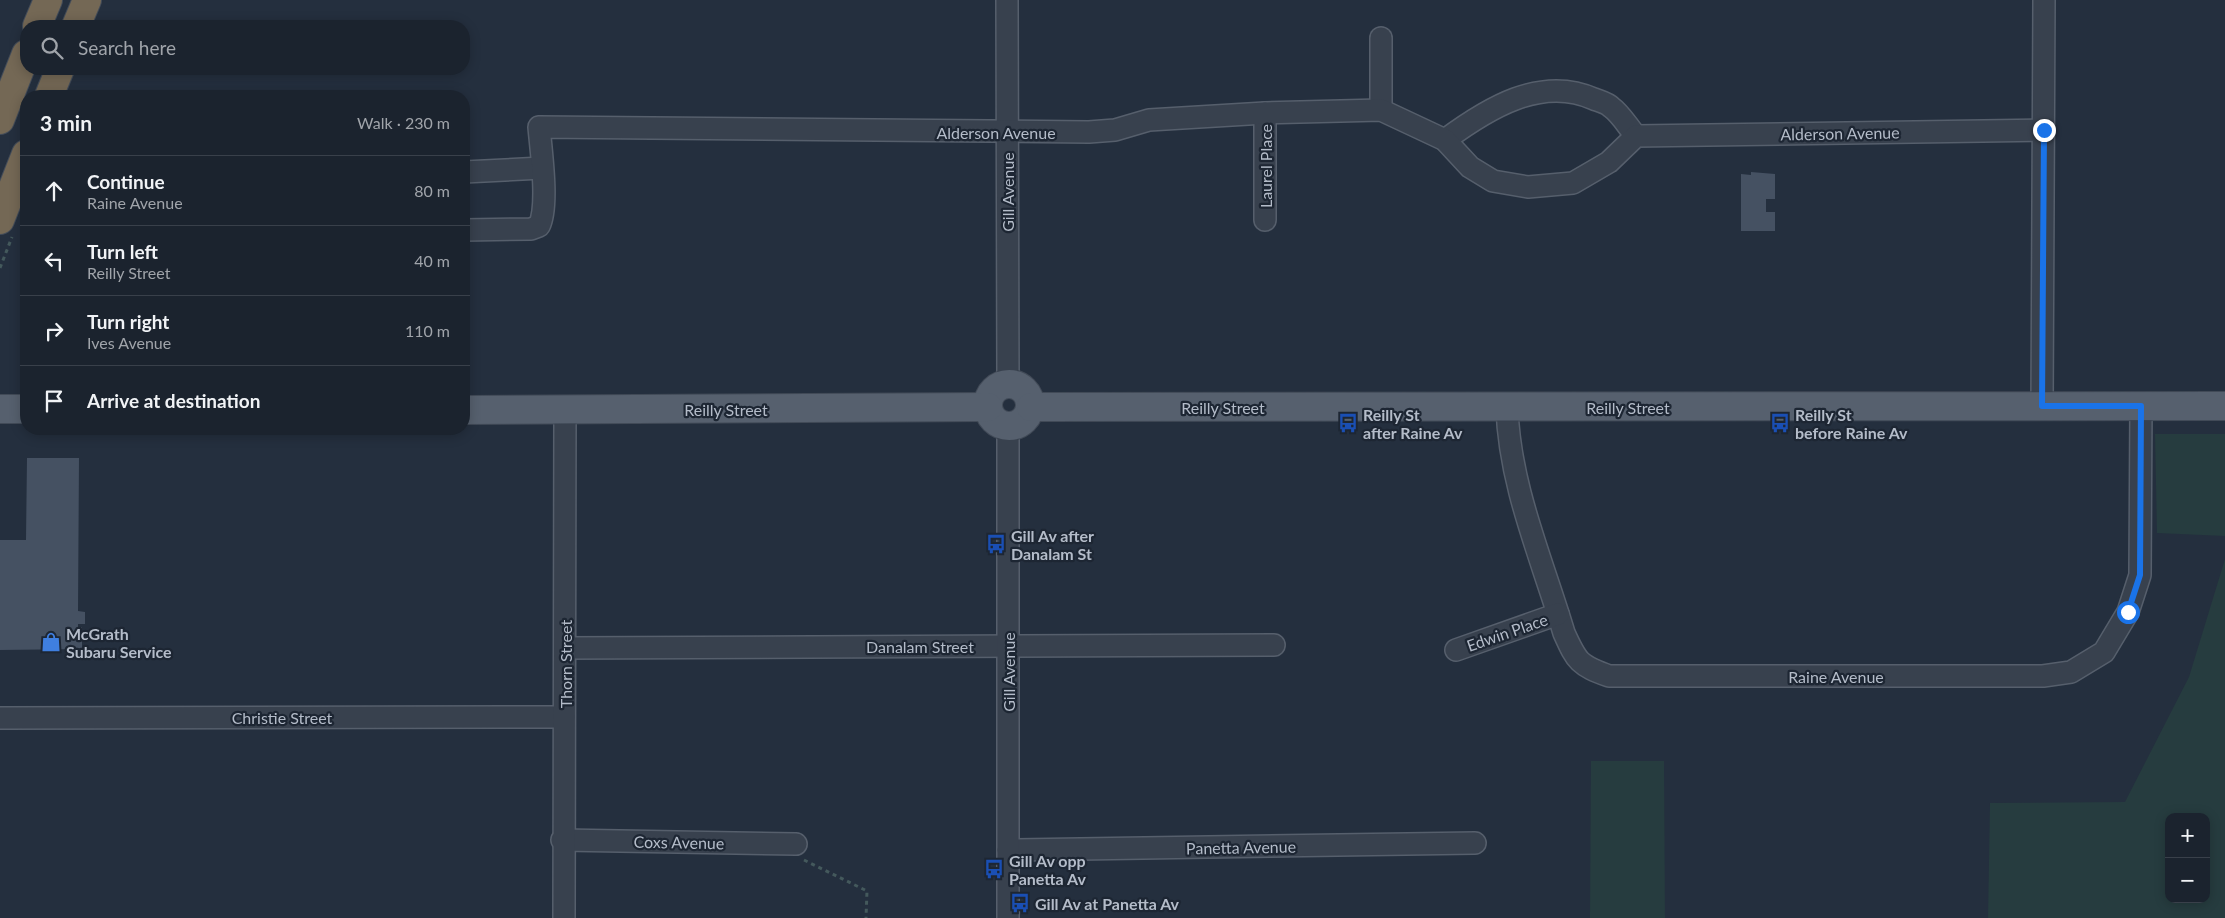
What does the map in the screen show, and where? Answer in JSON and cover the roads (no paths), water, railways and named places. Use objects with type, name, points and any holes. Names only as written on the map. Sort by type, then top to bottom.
[{"type":"highway","points":[[40,20],[48,0]]},
{"type":"highway","points":[[79,20],[87,0]]},
{"type":"highway","points":[[0,120],[20,69]]},
{"type":"highway","points":[[51,90],[58,75]]},
{"type":"highway","points":[[0,220],[20,169]]},
{"type":"main road","points":[[1008,384],[1022,388],[1030,400],[1026,419],[1021,423],[1008,426],[997,423],[988,407],[988,400],[995,389],[1008,384]]},
{"type":"main road","name":"Reilly Street","points":[[1030,406],[2225,406]]},
{"type":"main road","name":"Reilly Street","points":[[470,410],[988,407]]},
{"type":"main road","points":[[0,409],[20,409]]},
{"type":"street","name":"Gill Avenue","points":[[1007,0],[1008,384]]},
{"type":"street","points":[[2042,406],[2044,0]]},
{"type":"street","points":[[1381,110],[1382,38]]},
{"type":"street","points":[[1445,140],[1495,107],[1526,94],[1558,92],[1580,93],[1611,106],[1636,136]]},
{"type":"street","name":"Alderson Avenue","points":[[542,168],[539,127],[1007,133],[1090,132],[1115,130],[1149,120],[1265,113],[1381,110],[1445,140],[1470,167],[1493,181],[1528,186],[1573,183],[1609,162],[1636,136],[2044,130]]},
{"type":"street","name":"Laurel Place","points":[[1265,113],[1266,220]]},
{"type":"street","points":[[470,172],[542,168],[542,221],[539,226],[531,229],[470,230]]},
{"type":"street","name":"Raine Avenue","points":[[1507,407],[1508,434],[1514,473],[1558,614],[1572,651],[1583,666],[1609,676],[2043,676],[2071,672],[2104,652],[2128,612],[2140,575],[2141,406]]},
{"type":"street","name":"Thorn Street","points":[[564,918],[562,840],[565,648],[565,410]]},
{"type":"street","name":"Gill Avenue","points":[[1008,426],[1008,918]]},
{"type":"street","name":"Edwin Place","points":[[1456,650],[1558,614]]},
{"type":"street","name":"Danalam Street","points":[[565,648],[1274,645]]},
{"type":"street","name":"Christie Street","points":[[0,718],[564,717]]},
{"type":"street","name":"Coxs Avenue","points":[[562,840],[796,844]]},
{"type":"street","name":"Panetta Avenue","points":[[1008,850],[1474,843]]},
{"type":"place","name":"Reilly St after Raine Av","points":[[1348,423]]},
{"type":"place","name":"Reilly St before Raine Av","points":[[1780,423]]},
{"type":"place","name":"Gill Av after Danalam St","points":[[996,544]]},
{"type":"place","name":"McGrath Subaru Service","points":[[51,642]]},
{"type":"place","name":"Gill Av opp Panetta Av","points":[[994,869]]},
{"type":"place","name":"Gill Av at Panetta Av","points":[[1020,903]]}]
